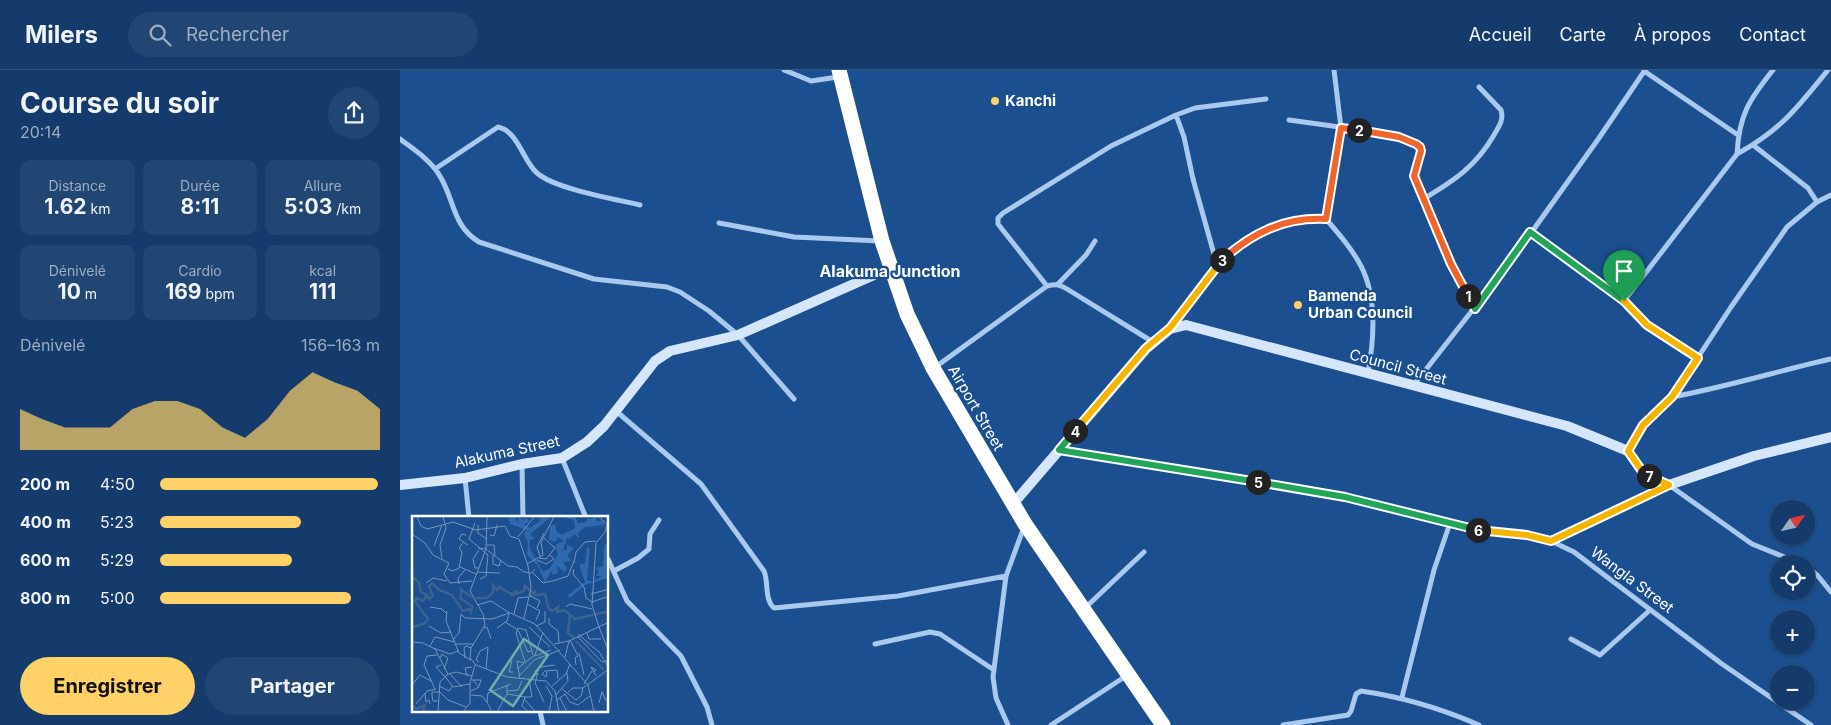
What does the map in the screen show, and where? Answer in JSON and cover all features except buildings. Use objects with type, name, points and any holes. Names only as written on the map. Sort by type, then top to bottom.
[{"type":"highway","name":"Airport Street","points":[[840,73],[890,268],[907,314],[933,368],[1025,524],[1084,608],[1159,723]]},
{"type":"street","points":[[784,70],[811,81],[840,73]]},
{"type":"street","points":[[1326,219],[1341,128],[1334,70]]},
{"type":"street","points":[[1736,154],[1743,113],[1773,70]]},
{"type":"street","points":[[1624,301],[1736,154],[1753,145],[1786,121],[1828,70]]},
{"type":"street","points":[[1413,387],[1475,309],[1600,138],[1644,71],[1738,136]]},
{"type":"street","points":[[1425,198],[1467,170],[1483,154],[1502,121],[1502,110],[1480,88]]},
{"type":"street","points":[[1047,286],[998,224],[998,218],[1111,146],[1176,115],[1195,108],[1266,99]]},
{"type":"street","points":[[1176,115],[1184,137],[1193,179],[1217,265]]},
{"type":"street","points":[[1289,120],[1383,133],[1416,144],[1421,151],[1414,176],[1425,198],[1451,264],[1475,309]]},
{"type":"street","points":[[435,168],[498,127],[504,128],[537,173],[558,184],[640,205]]},
{"type":"street","points":[[400,139],[435,168],[467,235],[480,242],[594,278],[667,287],[709,311],[738,335],[794,399]]},
{"type":"street","points":[[1753,145],[1808,188],[1817,202]]},
{"type":"street","points":[[1780,555],[1752,544],[1669,485],[1644,474],[1628,451],[1643,425],[1672,397],[1787,227],[1817,202],[1831,195]]},
{"type":"street","points":[[1013,504],[1093,408],[1153,342],[1170,328],[1217,265],[1252,236],[1275,225],[1305,218],[1326,219],[1362,267],[1369,294],[1373,345],[1368,374]]},
{"type":"street","points":[[720,223],[794,237],[882,241]]},
{"type":"street","points":[[1530,232],[1624,301],[1647,325],[1698,358]]},
{"type":"street","points":[[933,368],[1047,286],[1058,284],[1086,255],[1095,241]]},
{"type":"street","name":"Alakuma Street","points":[[400,486],[466,478],[522,464],[562,458],[587,442],[615,411],[655,360],[670,351],[738,335],[890,268]]},
{"type":"street","points":[[1058,284],[1153,342]]},
{"type":"street","name":"Council Street","points":[[1170,328],[1186,325],[1413,387],[1567,426],[1628,451]]},
{"type":"street","points":[[1672,397],[1714,390],[1771,373],[1831,359]]},
{"type":"street","points":[[615,411],[701,484],[764,571],[768,580],[768,602],[774,608],[898,596],[1006,576]]},
{"type":"street","points":[[1551,541],[1669,485],[1754,456],[1831,437]]},
{"type":"street","name":"Wangla Street","points":[[1059,450],[1345,497],[1478,530],[1527,535],[1551,541],[1574,552],[1722,664],[1811,725]]},
{"type":"street","points":[[562,458],[585,516]]},
{"type":"street","points":[[522,464],[523,516]]},
{"type":"street","points":[[466,478],[469,516]]},
{"type":"street","points":[[614,571],[638,558],[649,549],[650,534],[659,520]]},
{"type":"street","points":[[1402,697],[1434,570],[1450,523]]},
{"type":"street","points":[[1008,725],[996,698],[994,670],[1006,576],[1025,524]]},
{"type":"street","points":[[1084,608],[1144,552]]},
{"type":"street","points":[[609,561],[627,601],[686,664],[707,707],[712,725]]},
{"type":"street","points":[[1815,574],[1831,592]]},
{"type":"street","points":[[1571,639],[1600,655],[1650,610]]},
{"type":"street","points":[[875,644],[936,633],[994,670]]},
{"type":"street","points":[[1052,725],[1129,675]]},
{"type":"street","points":[[1283,725],[1348,715],[1351,712],[1356,694],[1361,691],[1402,697],[1430,705],[1479,725]]},
{"type":"street","points":[[540,712],[543,725]]},
{"type":"place","name":"Kanchi","points":[[995,101]]},
{"type":"place","name":"Bamenda Urban Council","points":[[1298,305]]},
{"type":"district","name":"Alakuma Junction","points":[[890,271]]},
{"type":"route","points":[[1341,128],[1383,133],[1399,137],[1420,147],[1421,151],[1414,176],[1425,198],[1451,264],[1475,309],[1530,232],[1624,301],[1630,310],[1647,325],[1698,358],[1672,397],[1643,425],[1628,451],[1644,474],[1669,485],[1551,541],[1527,535],[1478,530],[1345,497],[1263,482],[1059,450],[1146,348],[1170,328],[1217,265],[1233,250],[1252,236],[1275,225],[1305,218],[1326,219],[1341,128]]}]
